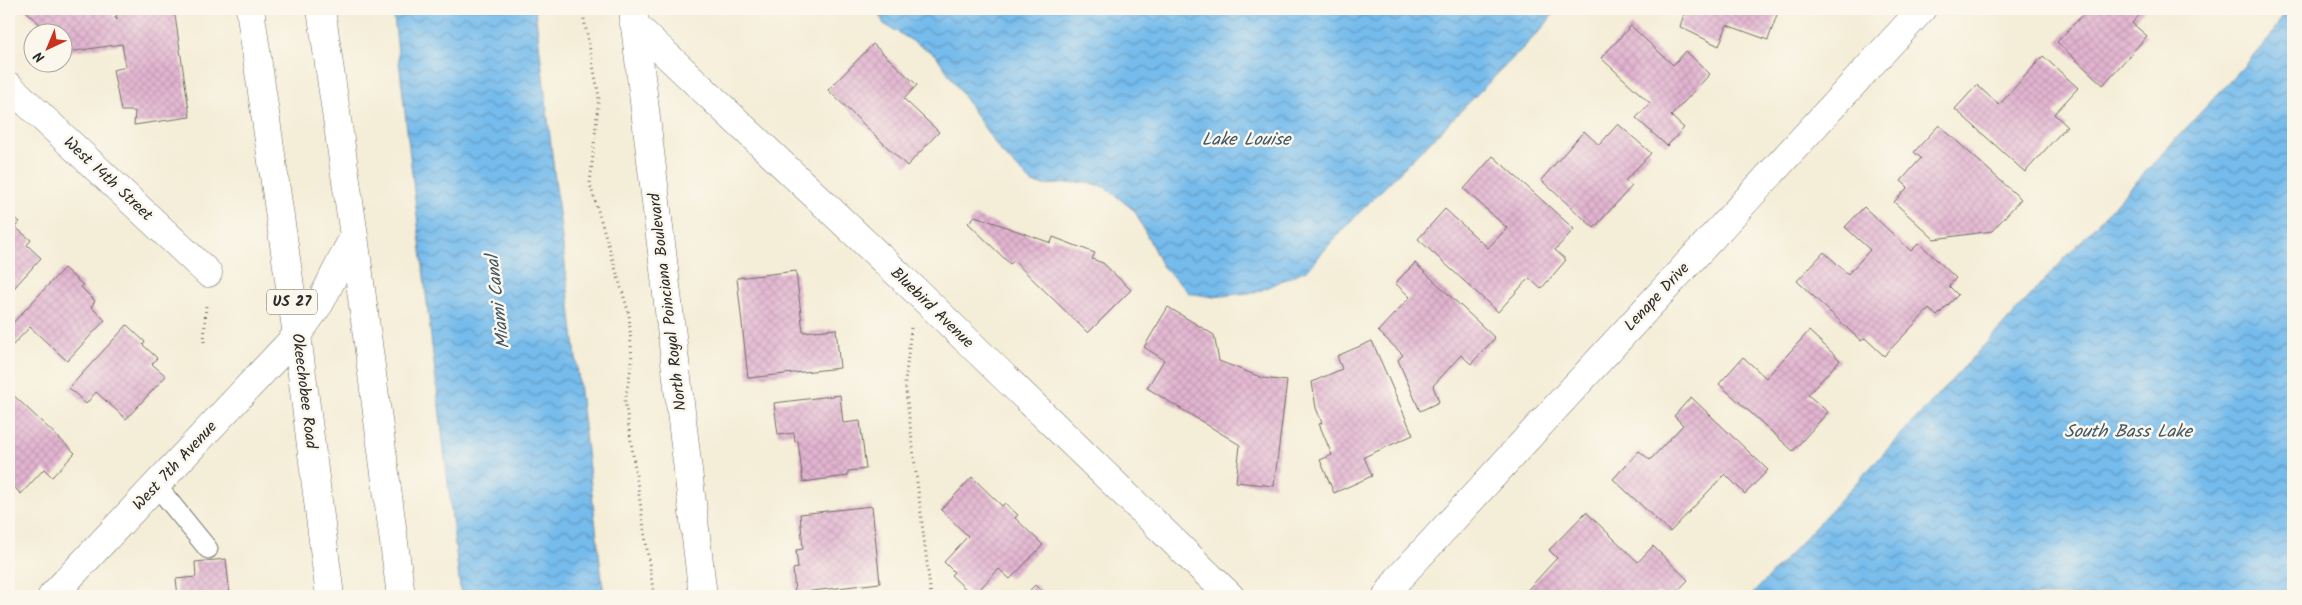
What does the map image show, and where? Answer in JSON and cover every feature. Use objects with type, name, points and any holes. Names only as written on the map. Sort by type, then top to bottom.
[{"type":"main road","name":"Okeechobee Road","points":[[250,9],[297,335],[330,596]]},
{"type":"main road","points":[[321,9],[354,236],[400,596]]},
{"type":"main road","name":"Lenape Drive","points":[[1386,592],[1922,9]]},
{"type":"main road","name":"Bluebird Avenue","points":[[634,16],[1229,596]]},
{"type":"main road","name":"North Royal Poinciana Boulevard","points":[[634,16],[703,596]]},
{"type":"main road","name":"West 14th Street","points":[[9,86],[208,273]]},
{"type":"main road","name":"West 7th Avenue","points":[[52,596],[297,335],[320,304],[354,236]]},
{"type":"lane","points":[[156,485],[208,549]]},
{"type":"path","points":[[582,9],[599,96],[590,184],[629,314],[632,361],[625,400],[654,596]]},
{"type":"path","points":[[915,290],[905,383],[931,596]]},
{"type":"water","name":"Miami Canal","points":[[393,9],[535,9],[604,596],[461,596]]},
{"type":"water","name":"Lake Louise","points":[[877,9],[1557,9],[1541,30],[1342,230],[1308,269],[1257,292],[1213,297],[1189,293],[1162,266],[1135,211],[1105,187],[1086,182],[1044,185],[1032,183],[1000,151],[936,55],[884,24]]},
{"type":"water","name":"South Bass Lake","points":[[2293,9],[2293,596],[1751,596],[2269,39],[2285,12]]},
{"type":"building","points":[[24,9],[106,9],[117,20],[116,9],[174,9],[190,117],[134,125],[135,111],[121,111],[113,70],[126,67],[122,44],[72,51],[72,22],[38,22]]},
{"type":"building","points":[[1680,9],[1779,9],[1768,40],[1727,25],[1719,46],[1680,27],[1685,11]]},
{"type":"building","points":[[2088,9],[2145,9],[2132,23],[2147,36],[2103,85],[2057,42]]},
{"type":"building","points":[[1631,26],[1673,65],[1686,51],[1710,74],[1671,116],[1684,128],[1667,146],[1636,118],[1650,103],[1601,58]]},
{"type":"building","points":[[873,44],[917,85],[904,99],[939,132],[907,166],[828,90]]},
{"type":"building","points":[[2043,56],[2078,88],[2054,114],[2067,126],[2025,172],[1955,109],[1977,85],[1999,105]]},
{"type":"building","points":[[1618,124],[1651,153],[1625,181],[1632,186],[1594,228],[1541,180],[1584,131],[1599,145]]},
{"type":"building","points":[[1939,125],[2021,199],[1992,231],[1934,239],[1894,202],[1908,187],[1901,181],[1921,158],[1914,152]]},
{"type":"building","points":[[1493,156],[1574,229],[1555,250],[1566,260],[1541,289],[1529,278],[1498,312],[1418,239],[1445,209],[1488,248],[1507,228],[1464,189]]},
{"type":"building","points":[[1864,207],[1911,251],[1919,243],[1956,278],[1949,286],[1958,295],[1937,316],[1929,309],[1884,356],[1865,338],[1861,341],[1797,281],[1824,252],[1848,274],[1870,250],[1845,227]]},
{"type":"building","points":[[9,213],[20,222],[15,227],[31,240],[27,245],[41,258],[14,288],[11,285],[9,287]]},
{"type":"building","points":[[975,216],[1051,243],[1053,237],[1095,253],[1092,259],[1103,263],[1131,290],[1088,333],[1014,261],[1010,264],[968,223]]},
{"type":"building","points":[[1415,263],[1495,338],[1471,364],[1461,355],[1433,386],[1439,402],[1420,411],[1398,360],[1403,355],[1378,331],[1410,297],[1395,283]]},
{"type":"building","points":[[64,268],[83,285],[81,287],[95,301],[91,307],[105,320],[67,361],[30,327],[9,349],[9,327]]},
{"type":"building","points":[[796,271],[803,332],[836,329],[840,368],[748,378],[737,278]]},
{"type":"building","points":[[1168,307],[1214,335],[1219,361],[1263,378],[1287,381],[1274,486],[1236,482],[1240,445],[1147,388],[1164,360],[1144,347]]},
{"type":"building","points":[[127,325],[145,342],[143,345],[157,358],[152,364],[166,376],[126,419],[96,392],[86,404],[69,388]]},
{"type":"building","points":[[1809,331],[1840,360],[1808,395],[1828,412],[1793,451],[1719,384],[1743,357],[1766,378]]},
{"type":"building","points":[[1372,341],[1413,435],[1364,457],[1372,476],[1334,493],[1320,460],[1332,455],[1319,424],[1322,423],[1316,408],[1312,382],[1342,369],[1337,356]]},
{"type":"building","points":[[10,392],[75,453],[52,477],[44,469],[21,494],[9,482]]},
{"type":"building","points":[[840,395],[843,423],[860,421],[866,469],[848,471],[848,476],[803,482],[798,441],[795,442],[794,433],[778,435],[774,403]]},
{"type":"building","points":[[1691,397],[1768,470],[1745,494],[1725,474],[1670,532],[1613,479],[1639,451],[1650,460],[1683,425],[1674,416]]},
{"type":"building","points":[[972,477],[1002,506],[1005,503],[1018,515],[1015,518],[1043,545],[1010,579],[999,569],[973,596],[951,575],[954,572],[944,562],[968,536],[941,510]]},
{"type":"building","points":[[872,506],[880,583],[795,593],[793,569],[798,568],[796,550],[803,549],[800,514]]},
{"type":"building","points":[[1586,512],[1638,562],[1653,546],[1688,580],[1673,596],[1663,596],[1658,592],[1654,596],[1522,596],[1557,558],[1549,550]]},
{"type":"building","points":[[226,559],[230,596],[178,596],[176,579],[196,577],[195,562]]},
{"type":"building","points":[[1035,585],[1046,596],[1024,596]]}]
